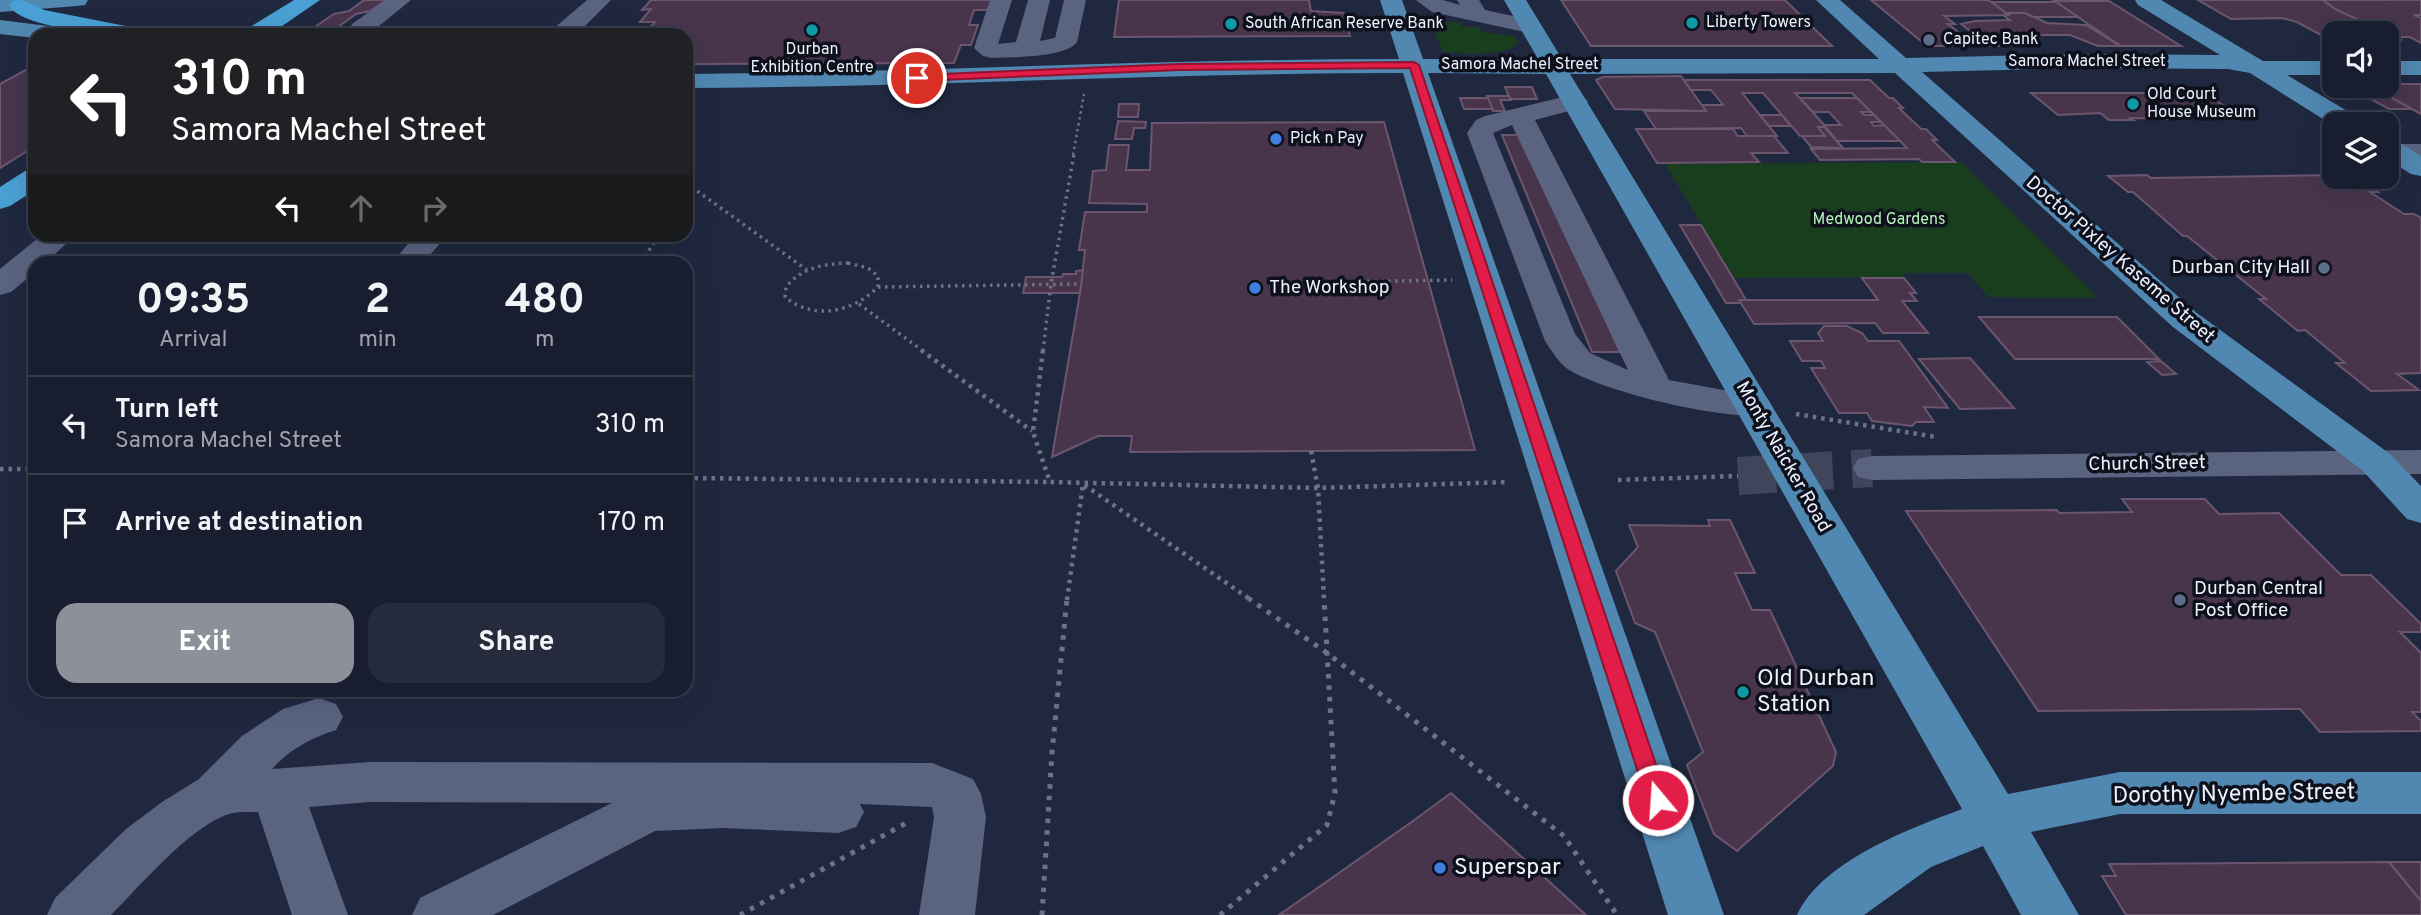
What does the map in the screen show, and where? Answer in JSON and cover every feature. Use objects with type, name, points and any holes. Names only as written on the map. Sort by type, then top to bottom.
[{"type":"highway","points":[[264,28],[309,0]]},
{"type":"highway","points":[[12,7],[103,28]]},
{"type":"highway","points":[[0,200],[28,182]]},
{"type":"main road","points":[[12,7],[78,0]]},
{"type":"main road","points":[[1391,0],[1696,915]]},
{"type":"main road","name":"Monty Naicker Road","points":[[1515,0],[2051,915]]},
{"type":"main road","name":"Doctor Pixley Kaseme Street","points":[[1827,0],[2185,320],[2376,462],[2421,510]]},
{"type":"main road","points":[[2146,0],[2243,62],[2329,112]]},
{"type":"main road","points":[[0,27],[28,30]]},
{"type":"main road","points":[[2399,56],[2421,56]]},
{"type":"main road","name":"Samora Machel Street","points":[[693,81],[841,80],[1231,66],[1854,67],[1979,62],[2243,62],[2322,57]]},
{"type":"main road","name":"Samora Machel Street","points":[[2243,62],[2322,67]]},
{"type":"main road","points":[[2399,68],[2421,68]]},
{"type":"main road","points":[[2401,150],[2421,168]]},
{"type":"main road","name":"Dorothy Nyembe Street","points":[[1825,915],[1853,890],[1912,851],[1996,818],[2119,793],[2421,793]]},
{"type":"street","points":[[360,28],[400,0]]},
{"type":"street","points":[[570,28],[600,0]]},
{"type":"street","points":[[1001,0],[986,48],[999,51],[1066,42],[1075,0]]},
{"type":"street","points":[[1026,49],[1039,0]]},
{"type":"street","points":[[1426,0],[1440,7],[1473,7],[1529,26]]},
{"type":"street","points":[[1575,102],[1485,126],[1480,133],[1558,334],[1578,360],[1598,371],[1758,413]]},
{"type":"street","points":[[1520,115],[1654,387]]},
{"type":"street","points":[[35,256],[52,242]]},
{"type":"street","points":[[413,256],[426,242]]},
{"type":"street","points":[[0,285],[28,262]]},
{"type":"street","name":"Church Street","points":[[1872,468],[2421,462]]},
{"type":"street","points":[[92,904],[145,845],[180,817],[217,794],[259,750],[300,722],[319,717]]},
{"type":"street","points":[[217,794],[370,782],[932,785],[955,794],[960,817],[947,915]]},
{"type":"street","points":[[276,789],[320,915]]},
{"type":"street","points":[[440,915],[648,810],[723,807],[838,812]]},
{"type":"path","points":[[1050,482],[1033,432],[1051,284],[1087,71]]},
{"type":"path","points":[[693,189],[807,270]]},
{"type":"path","points":[[833,263],[860,265],[874,271],[878,276],[878,287],[872,295],[858,303],[838,309],[814,310],[790,302],[785,297],[786,286],[790,280],[807,270],[833,263]]},
{"type":"path","points":[[1283,283],[1485,279]]},
{"type":"path","points":[[878,287],[1081,284]]},
{"type":"path","points":[[858,303],[1033,432]]},
{"type":"path","points":[[1220,915],[1327,825],[1335,793],[1318,488],[1311,451]]},
{"type":"path","points":[[0,468],[28,469]]},
{"type":"path","points":[[1618,480],[1738,476]]},
{"type":"path","points":[[693,478],[1318,488],[1508,482]]},
{"type":"path","points":[[1083,484],[1327,653],[1564,836],[1617,915]]},
{"type":"path","points":[[1042,915],[1050,772],[1068,578],[1083,484]]},
{"type":"path","points":[[740,915],[888,835],[955,794]]},
{"type":"green space","points":[[1428,16],[1440,16],[1444,22],[1461,22],[1462,27],[1480,27],[1481,32],[1514,36],[1518,43],[1494,52],[1443,52]]},
{"type":"green space","name":"Medwood Gardens","points":[[1961,162],[2099,298],[1988,297],[1968,273],[1904,273],[1905,277],[1734,278],[1665,164]]},
{"type":"building","points":[[364,0],[386,0],[370,11],[356,14],[337,28],[313,28],[334,14],[349,11]]},
{"type":"building","name":"Durban Exhibition Centre","points":[[651,0],[996,0],[992,10],[974,10],[969,25],[978,25],[971,45],[961,45],[954,63],[693,64],[693,28],[649,28],[655,22],[640,22],[651,9],[642,10]]},
{"type":"building","name":"South African Reserve Bank","points":[[1119,0],[1309,0],[1311,11],[1344,13],[1350,36],[1114,37]]},
{"type":"building","name":"Liberty Towers","points":[[1561,0],[1785,0],[1832,46],[1591,46]]},
{"type":"building","points":[[1871,0],[1988,0],[2010,15],[1944,16],[1955,24],[1948,24],[1961,34],[1969,34],[1978,46],[1927,46]]},
{"type":"building","points":[[2198,0],[2323,0],[2361,21],[2322,21],[2322,36],[2297,22],[2282,18],[2231,19]]},
{"type":"building","points":[[2323,0],[2421,0],[2421,15],[2414,15],[2421,18],[2421,43],[2410,37],[2399,37],[2399,21],[2361,21]]},
{"type":"building","points":[[2054,1],[2109,1],[2181,46],[2121,46]]},
{"type":"building","points":[[1992,2],[2056,2],[2078,17],[2031,17],[2025,13],[2006,13]]},
{"type":"building","points":[[2006,13],[2025,13],[2047,23],[2086,25],[2120,46],[2098,46],[2070,35],[2008,35],[2003,37],[2010,46],[1989,46],[1976,40],[1969,34],[1974,34],[1961,24],[2010,20],[2003,15],[2010,15]]},
{"type":"building","points":[[28,69],[28,150],[0,168],[0,84]]},
{"type":"building","points":[[1681,76],[1706,111],[1615,109],[1596,80],[1603,77]]},
{"type":"building","points":[[1684,80],[1870,80],[1889,98],[1893,98],[1903,108],[1899,108],[1921,129],[1926,129],[1937,140],[1932,140],[1955,162],[1922,162],[1919,159],[1820,160],[1811,149],[1907,148],[1852,93],[1795,93],[1826,127],[1818,127],[1825,136],[1800,136],[1763,93],[1742,93],[1777,136],[1747,136],[1741,128],[1656,129],[1644,111],[1706,111],[1702,105],[1723,105],[1711,90],[1691,90]]},
{"type":"building","points":[[2399,84],[2421,84],[2421,114],[2392,98],[2399,98]]},
{"type":"building","points":[[1505,87],[1532,87],[1537,99],[1510,99]]},
{"type":"building","name":"Old Court House Museum","points":[[2031,93],[2204,93],[2237,114],[2165,113],[2167,115],[2163,115],[2170,119],[2130,118],[2133,120],[2109,120],[2100,113],[2058,115]]},
{"type":"building","points":[[1487,96],[1509,96],[1511,100],[1500,100],[1505,111],[1493,111]]},
{"type":"building","points":[[1460,98],[1488,98],[1493,109],[1464,109]]},
{"type":"building","points":[[1800,98],[1857,98],[1871,112],[1861,112],[1864,115],[1874,115],[1881,122],[1871,122],[1874,126],[1884,125],[1900,141],[1837,141],[1824,125],[1841,125],[1829,112],[1813,112]]},
{"type":"building","points":[[2369,98],[2392,98],[2412,109],[2389,109]]},
{"type":"building","points":[[1119,104],[1139,104],[1138,117],[1118,117]]},
{"type":"building","points":[[1760,115],[1782,115],[1791,126],[1769,126]]},
{"type":"building","points":[[1118,121],[1146,122],[1145,128],[1134,128],[1132,139],[1115,139]]},
{"type":"building","name":"The Workshop","points":[[1384,122],[1475,450],[1130,452],[1132,436],[1098,436],[1052,457],[1080,293],[1085,250],[1079,250],[1085,212],[1147,212],[1147,204],[1089,203],[1093,171],[1106,170],[1109,145],[1129,145],[1126,170],[1150,170],[1152,123]]},
{"type":"building","points":[[1818,127],[1824,127],[1843,148],[1811,147],[1802,136],[1825,136]]},
{"type":"building","points":[[1636,129],[1733,129],[1738,136],[1774,136],[1788,153],[1751,153],[1759,162],[1657,163]]},
{"type":"building","points":[[1502,135],[1523,135],[1620,352],[1592,352]]},
{"type":"building","name":"Durban City Hall","points":[[2147,175],[2151,178],[2322,175],[2322,189],[2373,189],[2378,192],[2370,192],[2404,214],[2414,214],[2421,218],[2421,373],[2397,374],[2419,390],[2371,391],[2336,363],[2345,363],[2305,330],[2298,331],[2259,299],[2266,299],[2187,236],[2183,236],[2133,192],[2128,192],[2108,176]]},
{"type":"building","points":[[1680,225],[1701,225],[1748,303],[1726,303]]},
{"type":"building","points":[[1083,270],[1080,293],[1023,293],[1026,277],[1062,277],[1063,274],[1076,274],[1076,271]]},
{"type":"building","points":[[1862,278],[1904,278],[1916,293],[1910,293],[1917,301],[1902,301],[1928,333],[1883,333],[1875,323],[1754,324],[1739,300],[1878,300]]},
{"type":"building","points":[[1979,317],[2117,317],[2159,359],[2015,359]]},
{"type":"building","points":[[1824,326],[1847,326],[1862,333],[1868,341],[1899,341],[1948,408],[1924,407],[1934,422],[1916,422],[1912,426],[1872,421],[1867,413],[1839,413],[1811,368],[1825,368],[1821,361],[1802,361],[1790,341],[1823,341],[1818,333]]},
{"type":"building","points":[[1970,358],[2014,408],[1960,409],[1919,359]]},
{"type":"building","points":[[2161,361],[2176,374],[2162,375],[2147,362]]},
{"type":"building","name":"Durban Central Post Office","points":[[2122,499],[2205,499],[2219,514],[2279,513],[2341,575],[2371,575],[2421,624],[2421,632],[2400,632],[2421,653],[2421,712],[2412,712],[2421,721],[2421,731],[2320,732],[2300,709],[2038,711],[1906,511],[2132,512]]},
{"type":"building","name":"Old Durban Station","points":[[1708,520],[1730,520],[1755,573],[1735,573],[1752,610],[1770,610],[1836,752],[1833,766],[1737,851],[1714,834],[1687,765],[1703,752],[1655,632],[1635,623],[1616,571],[1638,547],[1629,525],[1710,526]]},
{"type":"building","name":"Superspar","points":[[1451,793],[1586,915],[1279,915],[1413,821]]},
{"type":"building","points":[[2389,862],[2421,862],[2421,901]]},
{"type":"building","points":[[2389,862],[2421,901],[2421,915],[2126,915],[2102,876],[2116,876],[2109,864]]},
{"type":"tunnel","points":[[1738,476],[1872,468]]},
{"type":"place","name":"Liberty Towers","points":[[1692,23]]},
{"type":"place","name":"South African Reserve Bank","points":[[1231,24]]},
{"type":"place","name":"Durban Exhibition Centre","points":[[812,30]]},
{"type":"place","name":"Capitec Bank","points":[[1929,40]]},
{"type":"place","name":"Old Court House Museum","points":[[2133,104]]},
{"type":"place","name":"Pick n Pay","points":[[1276,139]]},
{"type":"place","name":"Durban City Hall","points":[[2324,268]]},
{"type":"place","name":"The Workshop","points":[[1255,288]]},
{"type":"place","name":"Durban Central Post Office","points":[[2180,600]]},
{"type":"place","name":"Old Durban Station","points":[[1743,692]]},
{"type":"place","name":"Superspar","points":[[1440,868]]},
{"type":"route","points":[[917,78],[1180,67],[1414,65],[1658,800]]}]
